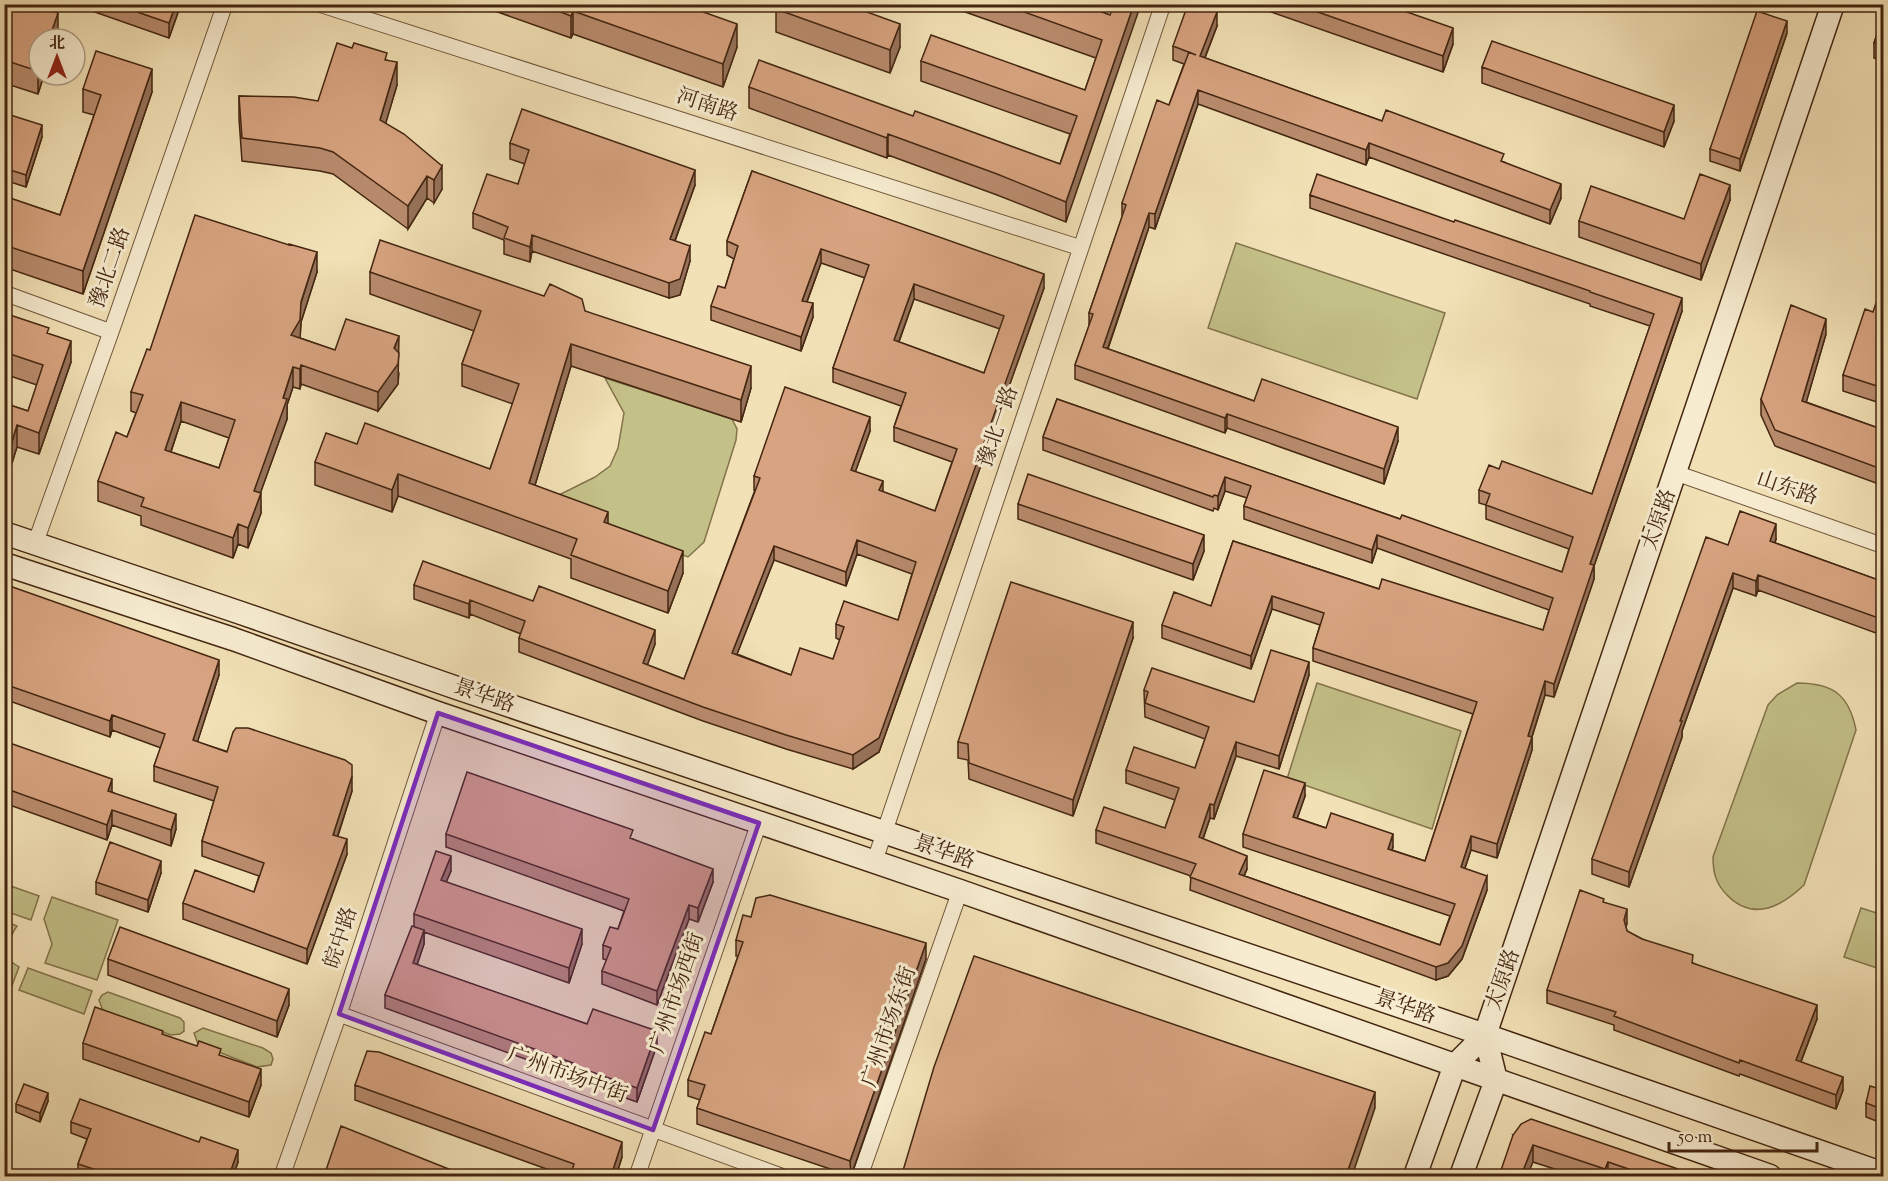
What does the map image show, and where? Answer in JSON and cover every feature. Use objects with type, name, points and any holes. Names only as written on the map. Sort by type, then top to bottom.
[{"type":"main road","name":"太原路","points":[[1415,1176],[1455,1065],[1485,1035],[1833,4]]},
{"type":"main road","name":"景华路","points":[[4,533],[1485,1035],[1884,1174]]},
{"type":"main road","name":"景华路","points":[[4,564],[233,639],[438,713],[960,891],[1770,1176]]},
{"type":"main road","name":"太原路","points":[[1485,1035],[1496,1080]]},
{"type":"main road","points":[[1461,1176],[1496,1080]]},
{"type":"street","name":"豫北二路","points":[[35,544],[225,4]]},
{"type":"street","name":"河南路","points":[[319,4],[1081,248]]},
{"type":"street","name":"豫北一路","points":[[874,863],[1163,4]]},
{"type":"street","points":[[4,293],[111,332]]},
{"type":"street","name":"山东路","points":[[1676,473],[1884,546]]},
{"type":"street","name":"皖中路","points":[[282,1176],[339,1014],[438,713]]},
{"type":"street","name":"广州市场西街","points":[[637,1176],[759,823]]},
{"type":"street","name":"广州市场东街","points":[[860,1176],[960,891]]},
{"type":"street","name":"广州市场中街","points":[[339,1014],[781,1176]]},
{"type":"highlighted area","points":[[438,713],[759,823],[653,1130],[339,1014]]},
{"type":"shaded area","points":[[1236,243],[1445,313],[1417,399],[1208,328]]},
{"type":"shaded area","points":[[605,378],[732,419],[737,429],[736,440],[704,542],[688,557],[545,502],[595,477],[610,466],[618,448],[624,413]]},
{"type":"shaded area","points":[[1317,683],[1461,731],[1432,829],[1287,779]]},
{"type":"shaded area","points":[[1797,683],[1820,685],[1837,693],[1849,707],[1856,730],[1804,885],[1786,900],[1757,910],[1737,903],[1720,887],[1713,857],[1768,705],[1777,695]]},
{"type":"shaded area","points":[[5,884],[39,896],[31,920],[5,911]]},
{"type":"shaded area","points":[[52,897],[118,920],[97,980],[45,963],[52,944],[44,919]]},
{"type":"shaded area","points":[[1861,908],[1883,915],[1883,970],[1844,957]]},
{"type":"shaded area","points":[[5,921],[17,926],[10,939],[9,947],[10,961],[19,967],[11,988],[5,986]]},
{"type":"shaded area","points":[[28,968],[92,991],[84,1014],[19,990]]},
{"type":"shaded area","points":[[108,992],[180,1018],[184,1022],[184,1031],[171,1035],[103,1011],[99,1000]]},
{"type":"shaded area","points":[[203,1028],[263,1048],[271,1053],[273,1059],[271,1065],[257,1067],[198,1044],[194,1033]]},
{"type":"building","points":[[4,4],[34,4],[58,13],[53,27],[27,27],[27,67],[4,60]]},
{"type":"building","points":[[114,4],[176,4],[169,23]]},
{"type":"building","points":[[540,4],[681,4],[737,24],[723,64],[573,11],[571,16]]},
{"type":"building","points":[[778,4],[845,4],[900,24],[890,50],[776,9]]},
{"type":"building","points":[[1002,4],[1080,4],[1110,15],[1114,4],[1134,4],[1066,202],[888,134],[887,138],[749,87],[759,60],[913,116],[915,111],[1060,164],[1077,116],[921,61],[931,35],[1085,90],[1102,40]]},
{"type":"building","points":[[1188,4],[1198,4],[1217,12],[1200,56],[1382,121],[1386,110],[1504,154],[1501,161],[1561,184],[1550,210],[1369,143],[1366,150],[1198,90],[1155,214],[1149,213],[1103,347],[1254,401],[1262,379],[1398,427],[1384,469],[1227,414],[1225,418],[1075,365],[1093,314],[1089,313],[1126,205],[1122,203],[1157,100],[1169,105],[1189,52],[1173,46]]},
{"type":"building","points":[[1295,4],[1384,4],[1453,28],[1443,56]]},
{"type":"building","points":[[1757,11],[1787,21],[1740,159],[1710,149]]},
{"type":"building","points":[[1884,14],[1884,46],[1874,43]]},
{"type":"building","points":[[1492,41],[1674,105],[1664,132],[1482,67]]},
{"type":"building","points":[[337,43],[352,48],[354,43],[387,53],[385,60],[397,62],[380,120],[404,134],[442,166],[434,180],[427,176],[408,206],[333,152],[320,148],[242,138],[239,96],[294,97],[318,101]]},
{"type":"building","points":[[96,51],[152,69],[83,271],[4,245],[4,196],[60,215],[101,95],[83,89],[87,87],[87,77]]},
{"type":"building","points":[[522,109],[695,170],[670,239],[690,246],[680,279],[669,283],[532,235],[530,247],[504,238],[508,227],[473,213],[487,174],[518,184],[529,150],[510,143]]},
{"type":"building","points":[[4,113],[42,125],[26,175],[4,168]]},
{"type":"building","points":[[752,171],[1044,274],[879,738],[853,755],[703,707],[519,638],[525,621],[470,600],[469,604],[414,585],[423,561],[533,601],[539,586],[655,630],[643,663],[684,679],[760,478],[754,476],[785,387],[870,417],[851,470],[883,481],[879,490],[935,511],[957,449],[894,427],[906,393],[833,368],[869,265],[821,249],[802,301],[813,303],[801,337],[711,306],[718,286],[725,288],[738,246],[727,241]],"holes":[[[914,284],[1004,316],[984,373],[894,340]],[[857,540],[916,562],[898,620],[844,601],[836,624],[844,627],[833,659],[800,648],[791,675],[732,653],[774,546],[846,572]]]},
{"type":"building","points":[[1317,174],[1682,298],[1590,564],[1594,565],[1554,684],[1545,681],[1528,736],[1532,737],[1497,844],[1471,836],[1461,867],[1487,876],[1462,946],[1448,963],[1436,967],[1190,877],[1196,864],[1096,830],[1104,807],[1165,828],[1179,788],[1126,770],[1134,747],[1195,768],[1209,727],[1145,703],[1148,692],[1144,690],[1152,668],[1254,702],[1271,650],[1309,662],[1279,756],[1236,742],[1214,805],[1210,804],[1199,837],[1247,856],[1239,874],[1440,945],[1455,904],[1243,834],[1264,770],[1305,783],[1293,817],[1326,828],[1331,813],[1393,834],[1388,849],[1425,861],[1477,702],[1313,648],[1324,613],[1272,596],[1251,656],[1162,625],[1174,592],[1211,606],[1233,541],[1379,589],[1382,579],[1543,630],[1553,598],[1377,535],[1372,550],[1244,506],[1251,486],[1225,477],[1218,496],[1213,497],[1043,437],[1057,399],[1400,519],[1402,515],[1562,572],[1573,537],[1486,505],[1490,494],[1479,490],[1489,465],[1499,469],[1502,461],[1592,494],[1654,314],[1310,195]]},
{"type":"building","points":[[1700,174],[1730,185],[1701,264],[1579,221],[1591,186],[1684,219]]},
{"type":"building","points":[[195,215],[317,252],[301,302],[300,320],[291,335],[335,350],[346,319],[399,336],[394,348],[399,353],[398,364],[378,392],[301,365],[300,369],[293,367],[283,398],[287,399],[254,491],[261,493],[248,528],[238,524],[233,538],[141,506],[144,498],[98,481],[116,432],[127,437],[143,395],[131,392],[147,349],[150,350]],"holes":[[[181,402],[235,420],[219,468],[165,450]]]},
{"type":"building","points":[[380,240],[544,296],[550,284],[582,299],[585,311],[751,366],[741,400],[571,344],[529,483],[608,512],[604,522],[683,551],[668,591],[571,555],[577,539],[398,474],[392,490],[315,462],[326,433],[357,444],[365,423],[490,469],[519,384],[462,364],[481,311],[370,272]]},
{"type":"building","points":[[1877,300],[1884,302],[1884,366],[1877,386],[1843,375],[1865,309],[1873,312]]},
{"type":"building","points":[[1791,305],[1826,319],[1802,401],[1884,430],[1884,470],[1775,430],[1761,399]]},
{"type":"building","points":[[4,313],[49,328],[47,333],[71,341],[39,433],[17,425],[11,445],[4,443],[4,403],[28,411],[43,365],[4,352]]},
{"type":"building","points":[[1028,474],[1204,535],[1193,564],[1018,504]]},
{"type":"building","points":[[1740,511],[1776,524],[1770,541],[1884,582],[1884,620],[1758,575],[1756,581],[1733,573],[1629,872],[1592,859],[1706,537],[1728,545]]},
{"type":"building","points":[[1011,582],[1133,622],[1073,800],[969,763],[968,744],[958,742]]},
{"type":"building","points":[[4,584],[219,660],[193,740],[227,752],[236,728],[248,728],[345,760],[352,765],[352,776],[333,835],[347,839],[307,949],[183,903],[195,870],[254,892],[264,863],[202,841],[218,787],[154,766],[165,734],[112,715],[110,721],[4,684]]},
{"type":"building","points":[[4,741],[112,779],[108,791],[176,814],[171,830],[112,810],[107,825],[4,788]]},
{"type":"building","points":[[467,772],[633,830],[630,838],[713,869],[698,908],[689,905],[657,991],[602,971],[611,948],[603,945],[610,927],[618,929],[629,899],[446,834]]},
{"type":"building","points":[[110,842],[161,861],[148,900],[96,882]]},
{"type":"building","points":[[436,851],[451,856],[441,880],[582,929],[569,968],[414,914]]},
{"type":"building","points":[[1580,890],[1604,899],[1603,902],[1627,909],[1624,920],[1627,931],[1642,939],[1693,955],[1692,963],[1817,1005],[1796,1060],[1843,1077],[1836,1095],[1740,1060],[1739,1063],[1614,1016],[1616,1012],[1547,990]]},
{"type":"building","points":[[770,895],[926,943],[850,1161],[697,1108],[705,1085],[688,1080],[705,1032],[711,1034],[743,942],[736,940],[743,915],[751,917],[756,898]]},
{"type":"building","points":[[412,926],[424,930],[413,963],[587,1024],[593,1009],[657,1031],[637,1088],[385,995]]},
{"type":"building","points":[[120,927],[289,989],[277,1021],[108,959]]},
{"type":"building","points":[[974,956],[1375,1092],[1346,1176],[910,1176],[902,1174],[934,1067]]},
{"type":"building","points":[[95,1007],[163,1031],[162,1034],[197,1046],[199,1041],[221,1049],[219,1055],[261,1069],[249,1102],[83,1043]]},
{"type":"building","points":[[367,1051],[379,1052],[622,1142],[611,1176],[570,1176],[574,1164],[355,1085]]},
{"type":"building","points":[[4,1079],[11,1082],[4,1099]]},
{"type":"building","points":[[24,1084],[48,1093],[40,1113],[16,1104]]},
{"type":"building","points":[[1870,1086],[1884,1090],[1884,1110],[1866,1103]]},
{"type":"building","points":[[80,1099],[199,1142],[201,1137],[238,1150],[229,1176],[115,1176],[78,1164],[91,1129],[71,1122]]},
{"type":"building","points":[[1531,1119],[1678,1169],[1676,1176],[1649,1176],[1608,1162],[1605,1169],[1533,1145],[1521,1176],[1499,1176],[1513,1135],[1521,1124]]},
{"type":"building","points":[[341,1126],[456,1172],[454,1176],[324,1176]]}]
